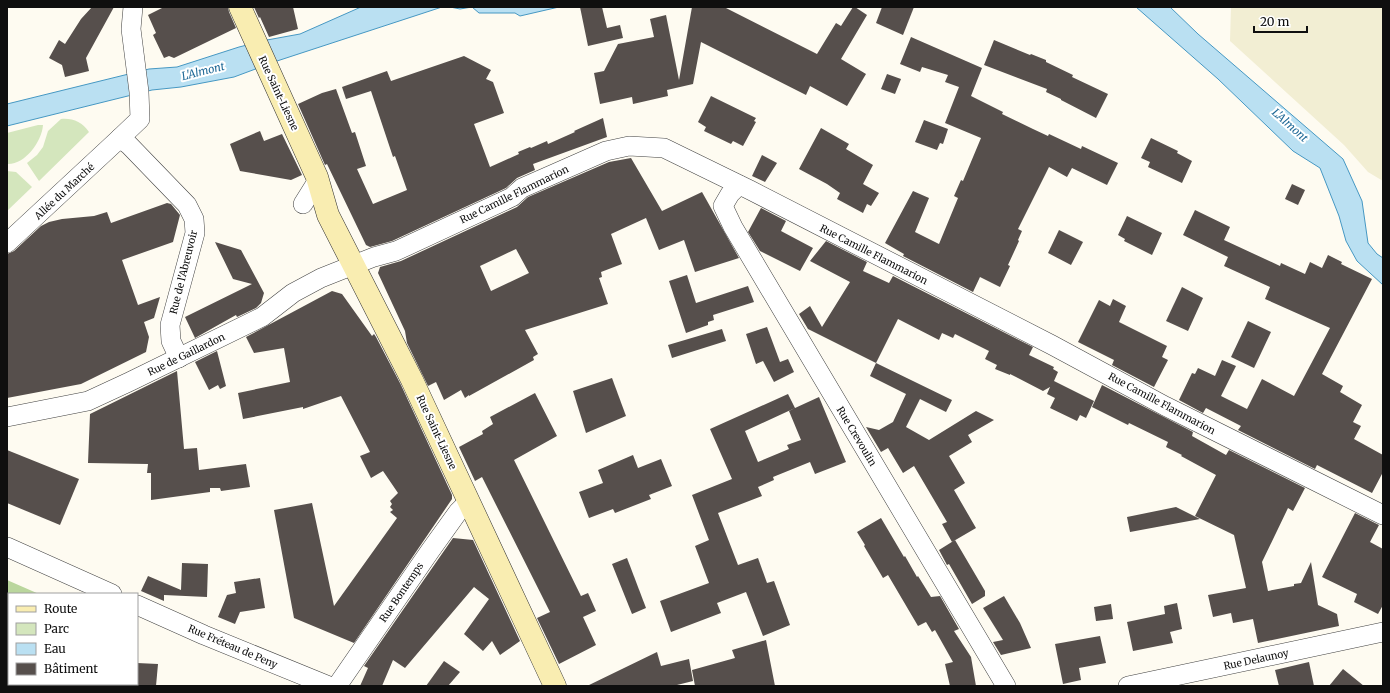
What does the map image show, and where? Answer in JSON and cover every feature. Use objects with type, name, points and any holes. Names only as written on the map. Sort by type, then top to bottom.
[{"type":"main road","name":"Rue Saint-Liesne","points":[[240,7],[318,180],[328,215],[412,380],[555,686]]},
{"type":"street","points":[[120,138],[140,119],[139,92],[131,29],[133,7]]},
{"type":"street","name":"Allée du Marché","points":[[7,243],[120,138]]},
{"type":"street","name":"Rue de l'Abreuvoir","points":[[120,138],[129,145],[187,205],[194,219],[195,233],[170,325],[175,350]]},
{"type":"street","name":"Rue Camille Flammarion","points":[[354,265],[396,251],[512,197],[522,188],[606,151],[629,146],[664,148],[1052,345],[1172,410],[1383,515]]},
{"type":"street","points":[[303,204],[318,180]]},
{"type":"street","name":"Rue Crevoulin","points":[[739,186],[730,194],[723,206],[733,227],[1006,686]]},
{"type":"street","name":"Rue de Gaillardon","points":[[7,417],[88,401],[175,350],[262,317],[293,293],[321,278],[354,265]]},
{"type":"street","name":"Rue Bontemps","points":[[337,686],[430,551],[458,512],[469,501]]},
{"type":"street","points":[[7,547],[110,593]]},
{"type":"street","name":"Rue Fréteau de Peny","points":[[138,605],[204,635],[329,686]]},
{"type":"street","name":"Rue Delaunoy","points":[[1128,686],[1383,632]]},
{"type":"shaded area","points":[[1231,7],[1383,7],[1383,181],[1368,172],[1344,145],[1230,41]]},
{"type":"green space","points":[[61,119],[77,121],[89,132],[39,181],[27,163],[37,155],[43,147],[48,131]]},
{"type":"green space","points":[[43,125],[36,145],[20,161],[7,164],[7,133]]},
{"type":"green space","points":[[7,171],[16,172],[32,187],[7,211]]},
{"type":"green space","points":[[7,580],[37,593],[8,593],[8,685],[42,686],[7,686]]},
{"type":"water","name":"L'Almont","points":[[361,7],[442,7],[277,61],[234,77],[181,87],[152,90],[7,126],[7,104],[149,69],[177,67],[239,47],[300,34]]},
{"type":"water","points":[[450,7],[472,7],[460,9]]},
{"type":"water","points":[[472,7],[559,7],[520,16],[515,13],[479,13]]},
{"type":"water","name":"L'Almont","points":[[1136,7],[1170,7],[1198,34],[1343,159],[1362,201],[1368,243],[1377,254],[1383,258],[1383,285],[1357,261],[1346,241],[1339,216],[1320,168],[1293,151],[1218,79]]},
{"type":"building","points":[[92,7],[114,7],[86,58],[89,71],[65,77],[62,65],[49,58],[59,40],[65,44],[81,19]]},
{"type":"building","points":[[164,7],[228,7],[236,28],[174,58],[169,56],[164,58],[153,35],[156,33],[148,15]]},
{"type":"building","points":[[254,7],[293,7],[298,29],[269,37]]},
{"type":"building","points":[[580,7],[602,7],[607,28],[620,25],[623,38],[588,46]]},
{"type":"building","points":[[692,7],[724,7],[817,54],[836,23],[841,26],[853,7],[855,7],[867,15],[841,59],[866,74],[847,106],[810,86],[806,95],[701,42],[693,84],[667,90],[668,96],[633,104],[632,97],[600,104],[594,73],[604,71],[618,44],[654,37],[650,19],[666,15],[679,80]]},
{"type":"building","points":[[882,7],[914,7],[903,35],[876,23]]},
{"type":"building","points":[[911,37],[982,68],[971,96],[1003,112],[1002,114],[1048,136],[1049,134],[1081,149],[1082,146],[1118,163],[1107,185],[1072,168],[1067,177],[1049,167],[1018,229],[1022,231],[1018,240],[1019,241],[1008,265],[1010,266],[1000,287],[980,277],[973,292],[903,256],[904,254],[885,243],[913,191],[929,198],[915,232],[939,244],[958,198],[954,196],[961,180],[963,181],[981,138],[945,123],[959,87],[945,82],[948,75],[922,67],[920,72],[900,64]]},
{"type":"building","points":[[994,40],[1046,60],[1046,62],[1073,75],[1072,77],[1108,94],[1096,118],[1046,92],[1047,89],[984,65]]},
{"type":"building","points":[[464,56],[491,70],[486,79],[493,82],[504,113],[474,124],[490,167],[519,154],[518,152],[547,141],[548,144],[603,118],[607,137],[533,164],[535,170],[517,178],[506,188],[392,241],[370,247],[366,245],[327,164],[325,165],[298,104],[322,93],[336,89],[352,133],[355,132],[366,166],[357,169],[373,204],[407,190],[395,156],[393,157],[371,91],[346,99],[342,87],[387,71],[391,81]]},
{"type":"building","points":[[887,74],[901,79],[895,94],[881,89]]},
{"type":"building","points":[[711,96],[756,118],[754,121],[756,122],[743,146],[733,141],[731,144],[704,131],[706,127],[698,122]]},
{"type":"building","points":[[924,120],[948,129],[943,144],[940,143],[937,150],[915,142]]},
{"type":"building","points":[[821,128],[849,144],[846,149],[873,165],[863,184],[879,193],[871,206],[867,204],[863,213],[837,199],[840,193],[827,184],[799,169]]},
{"type":"building","points":[[260,131],[264,141],[282,134],[302,175],[291,180],[240,171],[230,144]]},
{"type":"building","points":[[1151,138],[1178,151],[1177,153],[1192,161],[1182,183],[1148,167],[1150,162],[1141,158]]},
{"type":"building","points":[[762,155],[777,163],[765,182],[752,176]]},
{"type":"building","points":[[631,158],[662,211],[702,192],[739,258],[695,272],[684,240],[659,250],[646,218],[611,234],[622,264],[601,272],[602,277],[599,278],[608,304],[525,330],[538,354],[533,357],[534,360],[465,398],[461,390],[444,400],[436,382],[428,386],[407,343],[405,331],[378,273],[380,267],[401,261],[517,207],[528,197],[609,162]],"holes":[[[516,249],[529,273],[491,291],[480,266]]]},
{"type":"building","points":[[1292,184],[1305,190],[1298,205],[1285,199]]},
{"type":"building","points":[[167,203],[171,204],[180,215],[173,242],[122,260],[138,305],[160,297],[154,318],[144,322],[149,337],[146,352],[81,384],[7,398],[7,254],[14,251],[41,226],[49,222],[62,219],[94,216],[107,212],[111,223]]},
{"type":"building","points":[[761,208],[786,221],[781,231],[813,248],[800,271],[760,251],[748,232]]},
{"type":"building","points":[[1195,210],[1230,227],[1224,240],[1280,266],[1281,263],[1305,274],[1310,262],[1322,268],[1328,255],[1342,262],[1341,264],[1372,279],[1322,374],[1343,386],[1340,392],[1362,405],[1353,422],[1361,426],[1354,439],[1383,455],[1383,472],[1372,493],[1317,465],[1315,469],[1238,430],[1241,426],[1206,408],[1203,413],[1179,400],[1192,373],[1195,374],[1198,368],[1215,376],[1222,360],[1236,366],[1221,396],[1247,409],[1262,379],[1294,396],[1330,328],[1265,299],[1270,287],[1224,266],[1228,257],[1183,235]]},
{"type":"building","points":[[1127,216],[1162,233],[1152,255],[1124,241],[1125,239],[1118,235]]},
{"type":"building","points":[[1059,230],[1083,242],[1071,265],[1048,253]]},
{"type":"building","points":[[826,241],[867,262],[863,271],[889,283],[893,276],[1033,347],[1029,355],[1054,367],[1053,369],[1058,372],[1054,381],[1094,401],[1086,418],[1080,415],[1077,421],[1050,408],[1055,398],[1047,394],[1050,387],[1043,391],[1010,374],[995,369],[997,365],[985,359],[989,351],[955,334],[953,338],[942,333],[939,340],[898,319],[876,363],[808,329],[799,314],[810,306],[822,327],[850,282],[810,261]]},
{"type":"building","points":[[215,242],[241,250],[264,293],[261,303],[256,308],[237,317],[236,315],[195,338],[185,317],[252,284],[233,279]]},
{"type":"building","points":[[687,275],[696,303],[748,286],[754,302],[713,315],[714,320],[708,322],[708,325],[686,333],[669,281]]},
{"type":"building","points":[[1182,287],[1203,298],[1188,331],[1166,321]]},
{"type":"building","points":[[332,291],[342,294],[372,336],[374,334],[376,337],[401,385],[452,495],[452,499],[354,643],[294,618],[274,510],[312,503],[334,606],[397,518],[390,512],[393,510],[390,507],[392,504],[390,501],[398,493],[383,471],[371,478],[360,456],[370,452],[341,396],[303,409],[303,407],[243,419],[238,393],[290,382],[284,348],[254,353],[246,337]]},
{"type":"building","points":[[1113,299],[1126,306],[1119,322],[1167,346],[1162,357],[1168,360],[1154,387],[1112,365],[1114,360],[1078,342],[1099,300],[1110,306]]},
{"type":"building","points":[[1248,321],[1271,332],[1254,368],[1231,357]]},
{"type":"building","points":[[767,327],[780,362],[788,359],[794,372],[774,382],[763,361],[756,364],[746,334]]},
{"type":"building","points":[[722,329],[726,341],[672,358],[668,345]]},
{"type":"building","points":[[217,351],[226,386],[220,389],[218,385],[209,390],[195,362]]},
{"type":"building","points":[[876,363],[952,400],[946,412],[920,399],[906,427],[929,440],[976,411],[994,420],[968,435],[972,442],[949,456],[965,483],[954,490],[976,528],[952,542],[942,524],[947,522],[914,466],[903,473],[888,448],[881,452],[866,427],[879,430],[893,422],[906,394],[870,376]]},
{"type":"building","points":[[177,371],[184,449],[197,448],[199,470],[246,464],[250,487],[221,491],[220,488],[210,488],[210,492],[151,500],[151,473],[147,473],[148,464],[88,463],[90,414]]},
{"type":"building","points":[[612,378],[626,416],[586,433],[573,391]]},
{"type":"building","points":[[1102,385],[1193,432],[1192,436],[1226,455],[1229,450],[1305,488],[1293,511],[1288,508],[1262,562],[1268,591],[1294,586],[1294,584],[1301,583],[1311,562],[1318,605],[1337,614],[1339,626],[1258,643],[1253,619],[1233,623],[1231,613],[1213,617],[1208,595],[1246,588],[1234,535],[1195,516],[1216,475],[1166,447],[1168,442],[1129,423],[1128,425],[1092,407]]},
{"type":"building","points":[[535,393],[557,436],[514,460],[581,596],[588,593],[596,611],[583,617],[596,645],[559,664],[537,618],[550,612],[482,477],[475,481],[459,447],[483,434],[482,431],[493,424],[490,417]]},
{"type":"building","points":[[788,394],[795,408],[819,397],[846,462],[815,474],[810,462],[773,477],[774,480],[758,487],[762,496],[718,513],[738,565],[758,558],[767,583],[774,581],[790,625],[763,636],[746,592],[717,603],[721,613],[671,632],[660,601],[709,583],[695,546],[709,540],[692,495],[732,479],[710,429]],"holes":[[[795,408],[789,411],[801,440],[787,445],[789,449],[758,462],[745,431]]]},
{"type":"building","points":[[7,450],[79,479],[60,525],[7,503]]},
{"type":"building","points":[[633,455],[638,468],[661,459],[672,486],[649,495],[651,499],[615,513],[613,509],[589,518],[579,492],[603,483],[598,470]]},
{"type":"building","points":[[1176,507],[1200,519],[1130,532],[1127,517]]},
{"type":"building","points":[[1355,513],[1379,525],[1370,542],[1383,549],[1383,605],[1378,614],[1354,602],[1357,594],[1322,577]]},
{"type":"building","points":[[881,518],[904,557],[905,556],[931,597],[940,596],[959,629],[954,631],[971,657],[976,686],[950,686],[945,664],[953,662],[935,630],[932,632],[926,622],[918,626],[888,575],[883,578],[864,546],[865,545],[857,532]]},
{"type":"building","points":[[453,538],[473,540],[520,641],[500,655],[492,641],[483,651],[464,634],[489,599],[474,587],[405,668],[393,660],[382,686],[360,686],[368,668],[364,666]]},
{"type":"building","points":[[955,540],[985,591],[985,596],[972,604],[949,564],[947,565],[939,550]]},
{"type":"building","points":[[627,558],[646,608],[632,614],[612,564]]},
{"type":"building","points":[[182,563],[208,564],[207,597],[164,595],[164,601],[141,591],[148,576],[181,590]]},
{"type":"building","points":[[260,578],[265,608],[240,612],[235,624],[218,617],[227,595],[236,593],[234,582]]},
{"type":"building","points":[[1004,596],[1020,623],[1031,648],[1001,655],[993,642],[1003,640],[983,608]]},
{"type":"building","points":[[1177,603],[1182,629],[1170,632],[1173,643],[1133,651],[1127,622],[1165,614],[1164,606]]},
{"type":"building","points":[[1111,604],[1113,619],[1096,621],[1094,607]]},
{"type":"building","points":[[1100,636],[1106,663],[1079,668],[1081,680],[1063,684],[1055,644]]},
{"type":"building","points":[[766,640],[775,686],[695,686],[692,670],[735,658],[732,650]]},
{"type":"building","points":[[657,652],[661,666],[689,659],[693,681],[673,686],[587,686]]},
{"type":"building","points":[[444,661],[460,672],[448,686],[426,686]]},
{"type":"building","points":[[1309,662],[1314,686],[1279,686],[1275,670]]},
{"type":"building","points":[[138,663],[158,664],[156,686],[137,686]]},
{"type":"building","points":[[1343,669],[1364,686],[1329,686]]}]
